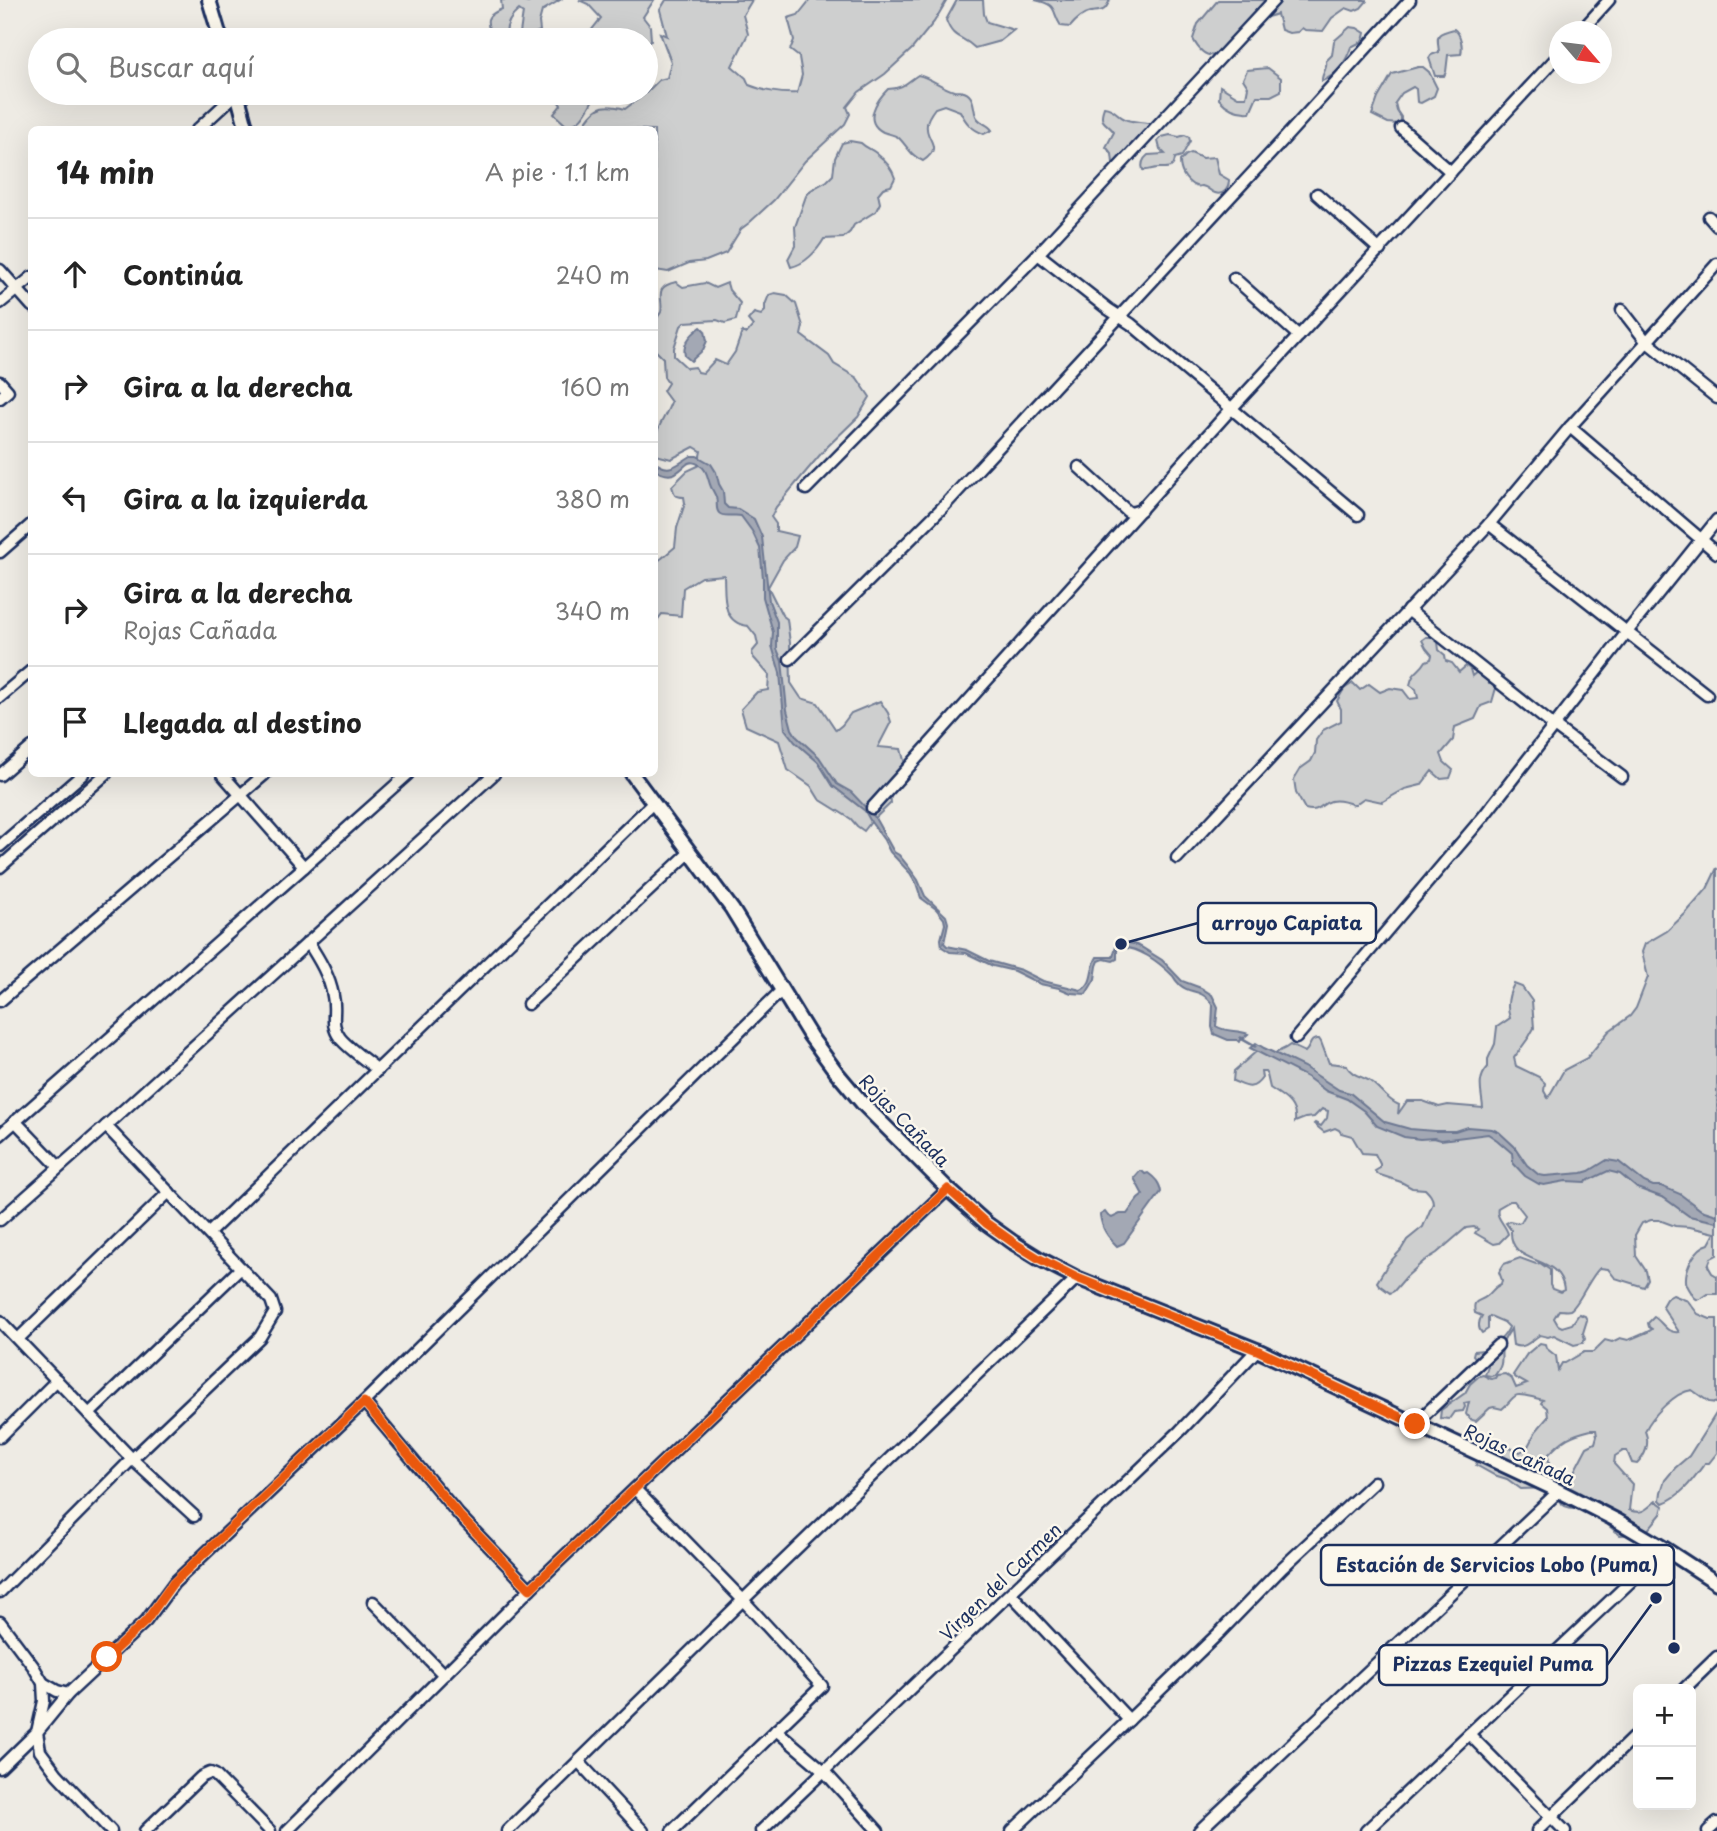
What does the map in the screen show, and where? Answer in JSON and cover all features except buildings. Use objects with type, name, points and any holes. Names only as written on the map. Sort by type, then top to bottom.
[{"type":"main road","points":[[209,0],[217,28]]},
{"type":"main road","points":[[240,105],[246,126]]},
{"type":"main road","name":"Rojas Cañada","points":[[634,777],[732,909],[810,1036],[854,1094],[948,1189],[986,1223],[1038,1258],[1077,1278],[1257,1350],[1559,1491],[1616,1520],[1717,1583]]},
{"type":"street","points":[[806,489],[1038,254],[1274,0]]},
{"type":"street","points":[[790,659],[944,506],[1410,0]]},
{"type":"street","points":[[1590,21],[1609,0]]},
{"type":"street","points":[[872,808],[1233,408],[1549,65]]},
{"type":"street","points":[[201,126],[224,105]]},
{"type":"street","points":[[1401,128],[1451,172]]},
{"type":"street","points":[[1317,194],[1380,250]]},
{"type":"street","points":[[1709,217],[1717,226]]},
{"type":"street","points":[[1038,254],[1131,324],[1358,515]]},
{"type":"street","points":[[1177,858],[1489,524],[1646,341],[1717,264]]},
{"type":"street","points":[[0,270],[28,302]]},
{"type":"street","points":[[1234,278],[1299,336]]},
{"type":"street","points":[[0,303],[28,280]]},
{"type":"street","points":[[1622,310],[1646,341],[1717,398]]},
{"type":"street","points":[[0,382],[8,391],[0,398]]},
{"type":"street","points":[[1570,428],[1717,553]]},
{"type":"street","points":[[1079,467],[1127,511],[1131,513],[1141,510]]},
{"type":"street","points":[[1296,1038],[1483,817],[1717,520]]},
{"type":"street","points":[[1489,524],[1707,695]]},
{"type":"street","points":[[0,552],[28,528]]},
{"type":"street","points":[[1408,610],[1622,777]]},
{"type":"street","points":[[0,697],[28,673]]},
{"type":"street","points":[[0,775],[28,750]]},
{"type":"street","points":[[0,846],[80,777]]},
{"type":"street","points":[[0,867],[103,777]]},
{"type":"street","points":[[225,777],[304,867]]},
{"type":"street","points":[[0,1001],[261,777]]},
{"type":"street","points":[[0,1135],[405,777]]},
{"type":"street","points":[[0,1220],[491,777]]},
{"type":"street","points":[[209,1233],[653,803]]},
{"type":"street","points":[[528,1003],[690,852]]},
{"type":"street","points":[[309,942],[327,976],[334,998],[333,1024],[341,1039],[378,1070]]},
{"type":"street","points":[[0,1768],[37,1732],[68,1694],[146,1621],[173,1583],[364,1402],[782,990]]},
{"type":"street","points":[[15,1121],[59,1167]]},
{"type":"street","points":[[0,1592],[132,1459],[260,1337],[275,1312],[271,1300],[106,1126]]},
{"type":"street","points":[[287,1831],[530,1589],[948,1189]]},
{"type":"street","points":[[18,1339],[169,1192]]},
{"type":"street","points":[[89,1414],[241,1268]]},
{"type":"street","points":[[507,1831],[1077,1278]]},
{"type":"street","points":[[0,1321],[132,1459],[194,1516]]},
{"type":"street","points":[[1415,1424],[1498,1345]]},
{"type":"street","name":"Virgen del Carmen","points":[[761,1831],[1180,1431],[1257,1350]]},
{"type":"street","points":[[0,1437],[57,1380]]},
{"type":"street","points":[[364,1402],[459,1515],[530,1589]]},
{"type":"street","points":[[1012,1831],[1374,1482]]},
{"type":"street","points":[[635,1489],[822,1686],[672,1831]]},
{"type":"street","points":[[1199,1831],[1559,1491]]},
{"type":"street","points":[[1366,1831],[1665,1549]]},
{"type":"street","points":[[1011,1594],[1129,1720]]},
{"type":"street","points":[[373,1602],[444,1675]]},
{"type":"street","points":[[0,1622],[43,1683],[44,1701],[37,1732],[40,1751],[57,1774],[110,1831]]},
{"type":"street","points":[[1689,1684],[1717,1657]]},
{"type":"street","points":[[43,1683],[68,1694]]},
{"type":"street","points":[[776,1730],[823,1770],[878,1831]]},
{"type":"street","points":[[1469,1734],[1564,1831]]},
{"type":"street","points":[[1537,1831],[1633,1738]]},
{"type":"street","points":[[579,1762],[643,1831]]},
{"type":"street","points":[[145,1831],[201,1777],[210,1773],[270,1831]]},
{"type":"street","points":[[1708,1831],[1717,1823]]},
{"type":"shaded area","points":[[501,0],[523,0],[527,3],[560,0],[542,11],[540,28],[521,28],[523,13],[519,10],[512,16],[507,28],[489,28],[491,15],[502,9]]},
{"type":"shaded area","points":[[579,0],[654,0],[643,17],[650,28],[593,28],[601,18],[588,4]]},
{"type":"shaded area","points":[[666,0],[752,0],[743,15],[748,34],[732,66],[746,78],[749,85],[766,90],[797,93],[802,75],[799,57],[790,50],[794,40],[788,18],[798,15],[810,0],[947,0],[934,22],[912,49],[885,74],[859,92],[847,107],[850,114],[845,124],[805,161],[774,200],[741,229],[726,253],[668,272],[658,270],[658,126],[583,126],[598,108],[609,106],[625,109],[630,105],[658,105],[658,81],[667,78],[671,62],[660,33],[667,36],[660,10]]},
{"type":"shaded area","points":[[957,0],[983,0],[987,22],[1014,30],[1000,41],[975,48],[955,34],[946,20]]},
{"type":"shaded area","points":[[1035,0],[1110,0],[1105,9],[1085,14],[1070,27],[1061,26],[1051,6]]},
{"type":"shaded area","points":[[1218,0],[1367,1],[1354,11],[1346,8],[1332,18],[1323,31],[1302,28],[1298,32],[1289,33],[1281,30],[1277,14],[1263,18],[1227,49],[1210,55],[1201,51],[1193,39],[1198,24]]},
{"type":"shaded area","points":[[1350,27],[1365,33],[1363,41],[1351,47],[1340,67],[1322,81],[1326,61],[1332,55],[1334,41]]},
{"type":"shaded area","points":[[1454,29],[1461,40],[1461,54],[1448,55],[1444,76],[1435,76],[1429,58],[1439,52],[1439,36]]},
{"type":"shaded area","points":[[1418,67],[1429,72],[1437,88],[1434,96],[1421,103],[1417,102],[1416,89],[1413,87],[1402,93],[1395,103],[1401,117],[1397,124],[1388,123],[1372,115],[1392,74]]},
{"type":"shaded area","points":[[1268,68],[1281,78],[1281,91],[1271,96],[1257,96],[1250,112],[1233,109],[1219,99],[1220,86],[1238,97],[1246,97],[1248,87],[1243,79],[1247,70]]},
{"type":"shaded area","points":[[918,75],[954,91],[967,93],[977,118],[992,130],[984,134],[969,125],[960,111],[944,105],[935,108],[927,124],[932,151],[923,161],[915,157],[899,138],[877,127],[872,116],[876,105],[888,89],[901,86]]},
{"type":"shaded area","points":[[561,105],[590,105],[580,120],[571,125],[566,125],[554,114]]},
{"type":"shaded area","points":[[1104,107],[1128,120],[1154,125],[1117,164],[1113,163],[1112,154],[1106,147],[1114,132],[1102,119]]},
{"type":"shaded area","points":[[1170,135],[1189,137],[1190,141],[1182,156],[1175,158],[1170,167],[1143,170],[1143,162],[1148,155],[1165,154],[1158,141]]},
{"type":"shaded area","points":[[842,143],[861,143],[879,156],[895,178],[891,186],[883,188],[878,194],[880,203],[876,211],[854,225],[843,238],[824,239],[810,256],[791,267],[788,259],[796,244],[795,227],[806,196],[833,175],[835,158]]},
{"type":"shaded area","points":[[1191,153],[1202,158],[1215,157],[1219,174],[1229,180],[1225,191],[1215,193],[1205,187],[1197,187],[1187,180],[1180,161]]},
{"type":"shaded area","points":[[676,282],[683,287],[705,283],[715,288],[727,283],[729,290],[740,303],[736,320],[725,323],[717,320],[685,322],[681,326],[674,356],[687,368],[695,367],[698,372],[703,373],[715,360],[726,365],[735,352],[742,332],[746,334],[753,326],[748,320],[754,313],[761,315],[765,311],[769,295],[775,293],[786,295],[796,304],[803,326],[801,335],[829,356],[834,364],[857,378],[870,397],[858,417],[825,449],[776,507],[771,517],[776,524],[776,531],[798,536],[795,547],[783,560],[768,587],[782,615],[787,619],[791,683],[801,698],[818,703],[836,730],[851,713],[880,701],[888,713],[891,722],[878,747],[901,749],[907,772],[890,792],[891,803],[864,831],[851,819],[819,799],[811,786],[788,770],[779,741],[746,726],[741,709],[757,692],[768,690],[769,675],[753,657],[752,652],[758,645],[756,636],[748,626],[739,624],[729,614],[725,600],[724,575],[701,577],[683,588],[681,616],[662,614],[658,619],[658,561],[675,547],[677,528],[685,503],[684,497],[675,494],[672,486],[687,471],[698,466],[701,451],[694,447],[671,459],[658,456],[658,431],[671,402],[663,391],[668,383],[664,377],[663,358],[658,353],[661,290]]},
{"type":"shaded area","points":[[701,327],[705,331],[707,341],[703,350],[691,361],[685,356],[686,343]]},
{"type":"shaded area","points":[[691,456],[697,456],[711,464],[723,491],[724,504],[754,519],[762,537],[769,601],[777,622],[777,649],[782,661],[787,710],[792,729],[819,757],[837,784],[851,792],[874,816],[894,852],[918,880],[925,896],[946,916],[948,923],[944,943],[947,946],[967,950],[1043,981],[1081,990],[1090,980],[1097,957],[1113,957],[1120,942],[1134,944],[1162,960],[1182,981],[1212,995],[1218,1007],[1216,1026],[1248,1034],[1239,1042],[1214,1034],[1213,1005],[1208,999],[1200,993],[1184,988],[1155,961],[1133,949],[1119,948],[1117,959],[1099,961],[1095,979],[1086,994],[1071,993],[1040,984],[1014,971],[993,966],[966,953],[950,952],[942,947],[944,919],[921,898],[910,873],[890,852],[865,811],[833,786],[818,762],[795,742],[785,729],[780,673],[772,646],[773,632],[763,597],[760,548],[752,531],[741,516],[719,513],[707,474],[698,464],[688,463],[671,475],[658,471],[658,464],[669,468]]},
{"type":"shaded area","points":[[1432,637],[1438,642],[1439,650],[1445,655],[1446,661],[1452,663],[1459,672],[1466,666],[1472,676],[1478,671],[1487,677],[1489,684],[1495,684],[1496,688],[1492,702],[1481,706],[1475,719],[1455,727],[1453,740],[1441,754],[1444,762],[1453,770],[1450,778],[1441,779],[1432,771],[1421,785],[1405,789],[1382,802],[1364,798],[1354,805],[1334,800],[1317,809],[1305,809],[1296,793],[1294,779],[1300,769],[1311,761],[1316,740],[1323,730],[1341,721],[1341,709],[1337,701],[1344,689],[1353,683],[1360,690],[1369,684],[1380,692],[1390,688],[1403,690],[1410,699],[1418,698],[1416,689],[1410,685],[1415,674],[1431,659],[1432,655],[1422,640]]},
{"type":"shaded area","points":[[1717,868],[1717,1255],[1711,1258],[1708,1266],[1717,1276],[1717,1294],[1696,1299],[1686,1281],[1692,1259],[1700,1249],[1709,1244],[1715,1233],[1675,1226],[1659,1220],[1642,1223],[1635,1235],[1636,1256],[1646,1271],[1648,1280],[1644,1287],[1615,1278],[1608,1269],[1600,1268],[1573,1308],[1559,1310],[1554,1318],[1562,1327],[1572,1324],[1579,1314],[1585,1316],[1587,1320],[1583,1343],[1574,1345],[1554,1335],[1540,1335],[1527,1344],[1517,1346],[1513,1345],[1511,1329],[1503,1344],[1498,1371],[1495,1375],[1485,1375],[1487,1363],[1477,1360],[1473,1355],[1474,1351],[1493,1346],[1509,1327],[1490,1316],[1488,1329],[1482,1333],[1479,1324],[1482,1316],[1475,1313],[1474,1305],[1501,1284],[1499,1272],[1504,1264],[1520,1258],[1540,1263],[1550,1270],[1552,1289],[1560,1292],[1564,1290],[1554,1270],[1545,1264],[1526,1256],[1513,1242],[1511,1230],[1506,1223],[1521,1222],[1525,1215],[1514,1201],[1498,1208],[1498,1215],[1508,1234],[1499,1243],[1494,1244],[1475,1233],[1478,1229],[1474,1227],[1466,1228],[1424,1261],[1390,1293],[1377,1282],[1407,1240],[1423,1227],[1433,1203],[1430,1195],[1425,1189],[1412,1188],[1377,1174],[1375,1171],[1380,1168],[1380,1164],[1375,1154],[1362,1153],[1352,1136],[1335,1128],[1324,1132],[1314,1124],[1321,1126],[1328,1111],[1322,1109],[1314,1117],[1295,1122],[1291,1105],[1270,1088],[1265,1072],[1261,1072],[1262,1078],[1249,1087],[1233,1081],[1234,1071],[1258,1050],[1269,1057],[1290,1045],[1305,1052],[1312,1041],[1319,1039],[1329,1063],[1346,1065],[1353,1073],[1368,1080],[1399,1105],[1398,1114],[1407,1101],[1423,1101],[1439,1107],[1448,1105],[1483,1108],[1482,1077],[1495,1044],[1497,1027],[1510,1018],[1508,1001],[1514,984],[1522,987],[1532,1001],[1534,1028],[1514,1058],[1516,1066],[1539,1077],[1545,1083],[1544,1091],[1548,1098],[1564,1070],[1587,1058],[1609,1031],[1630,1016],[1636,1008],[1648,977],[1642,952],[1645,944],[1667,931],[1685,914],[1707,889]]},
{"type":"shaded area","points":[[1256,1043],[1304,1067],[1339,1090],[1350,1093],[1385,1122],[1410,1129],[1434,1131],[1455,1131],[1467,1127],[1492,1129],[1514,1146],[1527,1165],[1539,1175],[1582,1173],[1607,1160],[1619,1162],[1644,1182],[1680,1194],[1701,1210],[1717,1215],[1717,1222],[1689,1216],[1664,1198],[1637,1188],[1620,1174],[1608,1171],[1585,1182],[1539,1184],[1525,1176],[1513,1163],[1512,1153],[1488,1134],[1441,1140],[1404,1137],[1377,1126],[1364,1111],[1347,1099],[1326,1091],[1307,1077],[1250,1048]]},
{"type":"shaded area","points":[[1140,1171],[1155,1179],[1161,1192],[1124,1243],[1117,1246],[1106,1232],[1100,1215],[1105,1212],[1112,1218],[1127,1214],[1143,1195],[1134,1178]]},
{"type":"shaded area","points":[[1673,1295],[1688,1301],[1698,1314],[1717,1319],[1717,1403],[1709,1402],[1692,1390],[1678,1395],[1658,1412],[1648,1425],[1645,1431],[1646,1449],[1637,1464],[1632,1463],[1627,1451],[1615,1456],[1614,1464],[1632,1484],[1629,1510],[1647,1509],[1656,1501],[1663,1506],[1661,1514],[1647,1531],[1620,1535],[1608,1525],[1601,1513],[1587,1505],[1574,1508],[1566,1506],[1550,1488],[1521,1489],[1507,1479],[1476,1465],[1479,1454],[1492,1441],[1520,1452],[1527,1448],[1548,1417],[1547,1408],[1541,1403],[1543,1400],[1517,1395],[1502,1409],[1490,1408],[1476,1421],[1466,1414],[1469,1402],[1464,1403],[1463,1411],[1454,1412],[1449,1419],[1440,1418],[1441,1410],[1465,1393],[1479,1376],[1491,1379],[1505,1374],[1512,1379],[1516,1388],[1527,1384],[1513,1375],[1527,1354],[1540,1343],[1545,1344],[1556,1356],[1558,1370],[1562,1363],[1584,1352],[1593,1352],[1605,1340],[1628,1340],[1652,1329],[1648,1323],[1654,1317],[1668,1329],[1679,1332],[1662,1306],[1666,1299]],"holes":[[[1596,1430],[1595,1443],[1587,1447],[1568,1483],[1555,1476],[1548,1455],[1567,1438]]]},
{"type":"shaded area","points":[[1717,1412],[1717,1453],[1682,1491],[1663,1503],[1660,1500],[1665,1480],[1689,1456]]},
{"type":"waterway","points":[[1241,1038],[1255,1046]]},
{"type":"place","name":"arroyo Capiata","points":[[1121,944]]},
{"type":"place","name":"Pizzas Ezequiel Puma","points":[[1656,1598]]},
{"type":"place","name":"Estación de Servicios Lobo (Puma)","points":[[1674,1648]]},
{"type":"route","points":[[107,1657],[146,1621],[173,1583],[364,1402],[459,1515],[530,1589],[948,1189],[986,1223],[1014,1243],[1077,1278],[1257,1350],[1415,1424]]}]
